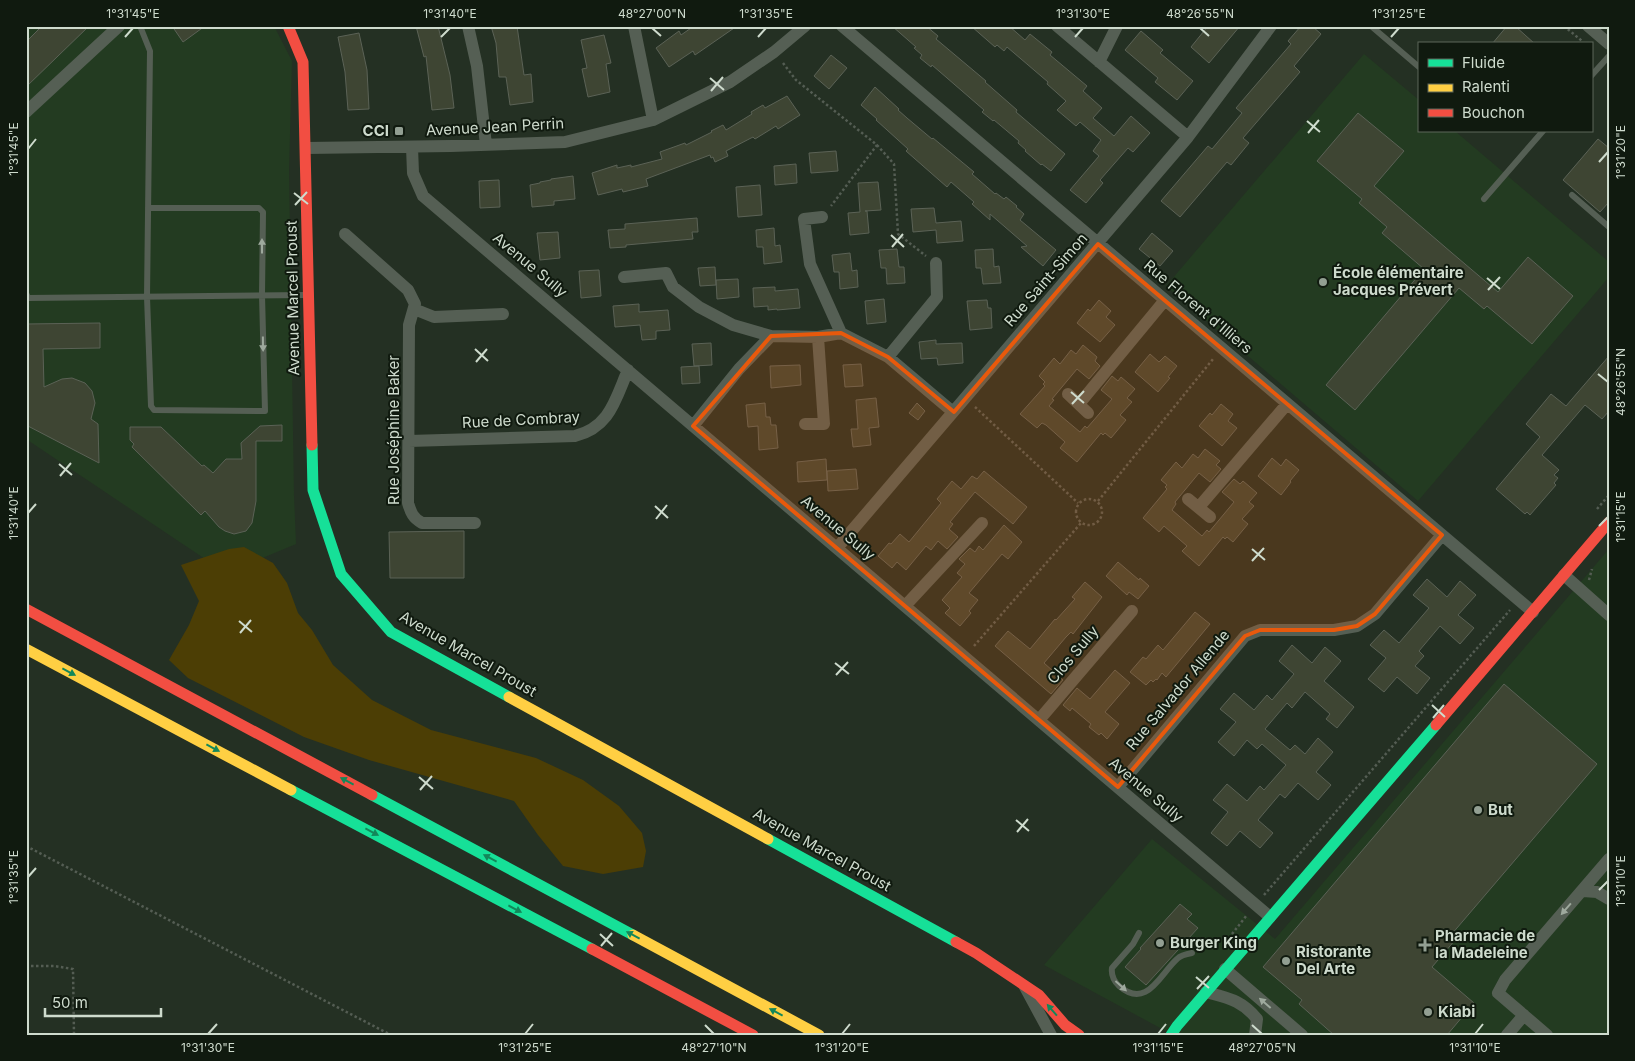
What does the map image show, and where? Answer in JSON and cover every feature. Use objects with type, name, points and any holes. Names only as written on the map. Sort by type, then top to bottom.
[{"type":"street","points":[[26,112],[119,26]]},
{"type":"street","name":"Avenue Marcel Proust","points":[[288,26],[302,62],[306,148],[313,490],[341,574],[391,632],[976,953],[1039,995],[1065,1025],[1079,1035]]},
{"type":"street","points":[[468,26],[477,66],[486,145]]},
{"type":"street","name":"Avenue Jean Perrin","points":[[306,148],[565,142],[653,120],[730,82],[774,52],[806,26]]},
{"type":"street","name":"Rue Florent d'Illiers","points":[[842,26],[1534,612]]},
{"type":"street","points":[[1057,26],[1188,137]]},
{"type":"street","points":[[1099,62],[1117,26]]},
{"type":"street","name":"Rue Saint-Simon","points":[[837,548],[1188,137],[1271,26]]},
{"type":"street","points":[[1588,26],[1609,44]]},
{"type":"street","points":[[637,28],[653,120]]},
{"type":"street","name":"Avenue Sully","points":[[412,147],[413,173],[423,196],[1270,917]]},
{"type":"street","points":[[822,217],[804,219],[810,264],[841,333]]},
{"type":"street","points":[[345,234],[408,290],[415,304],[414,309],[434,317],[504,314]]},
{"type":"street","points":[[888,357],[936,297],[936,263]]},
{"type":"street","points":[[624,277],[666,274],[673,287],[699,307],[733,325],[771,336],[818,337],[841,333],[888,357],[953,412]]},
{"type":"street","points":[[1068,394],[1083,409],[1165,300]]},
{"type":"street","name":"Rue Joséphine Baker","points":[[414,309],[409,325],[410,441],[408,503],[411,513],[416,520],[422,523],[475,523]]},
{"type":"street","points":[[693,426],[740,369],[771,336]]},
{"type":"street","points":[[805,424],[824,424],[818,337]]},
{"type":"street","name":"Rue de Combray","points":[[410,441],[575,436],[588,433],[600,424],[610,412],[628,370]]},
{"type":"street","points":[[1199,507],[1287,404]]},
{"type":"street","points":[[1188,499],[1210,517]]},
{"type":"street","points":[[1171,1035],[1225,969],[1534,612],[1609,522]]},
{"type":"street","points":[[905,606],[982,523]]},
{"type":"street","name":"Rue Salvador Allende","points":[[1118,787],[1245,636],[1260,630],[1334,630],[1358,626],[1375,614],[1442,535]]},
{"type":"street","points":[[1564,575],[1609,614]]},
{"type":"street","points":[[26,609],[819,1035]]},
{"type":"street","name":"Clos Sully","points":[[1039,720],[1132,611]]},
{"type":"street","points":[[26,649],[753,1035]]},
{"type":"street","points":[[1547,1035],[1498,993],[1505,980],[1609,859]]},
{"type":"street","points":[[1582,891],[1597,892],[1609,899]]},
{"type":"street","points":[[1225,969],[1302,1035]]},
{"type":"street","name":"Avenue Marcel Proust","points":[[1025,987],[1051,1035]]},
{"type":"street","points":[[1206,992],[1248,1007],[1257,1019],[1256,1035]]},
{"type":"street","points":[[1507,1035],[1524,1015]]},
{"type":"lane","points":[[140,26],[150,51],[148,208],[147,297],[151,406],[154,410],[265,411],[262,295],[263,212],[260,208],[148,208]]},
{"type":"lane","points":[[1371,26],[1418,66]]},
{"type":"lane","points":[[1592,75],[1609,56]]},
{"type":"lane","points":[[1484,199],[1542,132]]},
{"type":"lane","points":[[1572,195],[1609,227]]},
{"type":"lane","points":[[26,293],[28,298],[309,295]]},
{"type":"lane","points":[[1139,933],[1134,944],[1112,968],[1111,973],[1114,980],[1127,992],[1140,994],[1148,992],[1178,958],[1184,954],[1192,953]]},
{"type":"path","points":[[1564,26],[1583,42]]},
{"type":"path","points":[[774,52],[796,80],[877,145],[894,164],[898,234],[936,263]]},
{"type":"path","points":[[822,217],[877,145]]},
{"type":"path","points":[[1098,501],[1222,348]]},
{"type":"path","points":[[966,398],[1078,503]]},
{"type":"path","points":[[1086,498],[1098,501],[1102,509],[1101,518],[1094,524],[1086,525],[1082,523],[1076,516],[1075,511],[1078,503],[1086,498]]},
{"type":"path","points":[[964,656],[1082,523]]},
{"type":"path","points":[[1586,594],[1592,569],[1598,563]]},
{"type":"path","points":[[26,846],[391,1035]]},
{"type":"path","points":[[26,966],[54,966],[73,969],[74,1035]]},
{"type":"highlighted area","points":[[1098,244],[1442,535],[1375,614],[1357,626],[1334,630],[1260,630],[1245,636],[1118,787],[693,426],[771,336],[841,333],[888,357],[954,412]]},
{"type":"shaded area","points":[[26,26],[274,26],[292,61],[289,170],[296,544],[226,573],[26,439]]},
{"type":"shaded area","name":"École élémentaire Jacques Prévert","points":[[1364,54],[1418,99],[1418,132],[1456,132],[1609,262],[1609,277],[1418,501],[1166,286]]},
{"type":"shaded area","points":[[244,547],[273,563],[287,583],[298,613],[312,630],[333,665],[372,700],[431,730],[536,758],[583,780],[619,806],[642,833],[646,851],[643,867],[603,874],[563,866],[514,801],[369,760],[304,737],[188,678],[169,660],[189,625],[199,601],[181,565],[229,549]]},
{"type":"shaded area","points":[[1609,549],[1609,1035],[1173,1035],[1044,965],[1152,839],[1275,939]]},
{"type":"building","points":[[42,26],[89,26],[26,87],[26,42]]},
{"type":"building","points":[[172,26],[205,26],[183,42]]},
{"type":"building","points":[[416,26],[438,26],[450,75],[454,108],[432,110],[426,56],[424,57]]},
{"type":"building","points":[[491,26],[517,26],[524,75],[531,74],[533,102],[510,105],[506,77],[499,77],[496,43]]},
{"type":"building","points":[[694,26],[737,26],[695,55],[693,51],[669,67],[656,48],[679,31],[681,35]]},
{"type":"building","points":[[892,26],[926,26],[938,36],[936,39],[986,81],[1017,110],[1016,112],[1065,154],[1051,171],[1041,165],[1025,151],[1018,143],[1019,141],[982,112],[984,110],[932,65],[931,67],[920,58],[922,55],[914,48],[916,47]]},
{"type":"building","points":[[971,26],[1009,26],[1025,40],[1030,34],[1052,52],[1050,55],[1087,86],[1083,91],[1102,108],[1093,118],[1114,136],[1131,116],[1150,133],[1133,152],[1128,148],[1100,180],[1103,183],[1086,203],[1070,190],[1099,156],[1093,151],[1101,140],[1080,122],[1076,126],[1057,110],[1066,101],[1047,84],[1048,82],[1007,47],[1004,51],[997,45],[995,47]]},
{"type":"building","points":[[1208,26],[1240,26],[1209,63],[1191,47]]},
{"type":"building","points":[[1301,26],[1312,26],[1321,34],[1294,66],[1300,72],[1243,138],[1249,143],[1231,165],[1227,162],[1180,217],[1161,201],[1208,146],[1212,149],[1242,113],[1236,108],[1291,44],[1288,41]]},
{"type":"building","points":[[1507,26],[1515,26],[1533,42],[1494,42]]},
{"type":"building","points":[[1141,31],[1163,50],[1160,53],[1193,81],[1177,100],[1155,82],[1158,78],[1125,50]]},
{"type":"building","points":[[359,33],[367,70],[369,109],[348,110],[345,72],[338,37]]},
{"type":"building","points":[[604,35],[611,63],[606,64],[610,92],[588,97],[582,69],[587,68],[581,40]]},
{"type":"building","points":[[831,55],[847,68],[829,89],[814,76]]},
{"type":"building","points":[[875,87],[907,118],[974,172],[972,174],[995,194],[1004,199],[1006,197],[1017,206],[1024,214],[1020,220],[1056,250],[1043,266],[1021,247],[1027,246],[990,214],[990,220],[972,204],[974,202],[951,182],[947,187],[906,151],[908,149],[861,105]]},
{"type":"building","points":[[787,96],[800,115],[778,129],[776,126],[755,139],[753,137],[726,151],[728,156],[715,162],[710,155],[646,179],[648,186],[623,192],[622,189],[598,195],[592,173],[617,165],[617,168],[631,165],[631,167],[662,159],[660,152],[685,143],[686,145],[723,125],[726,130],[763,105],[765,108]]},
{"type":"building","points":[[1358,113],[1404,151],[1374,186],[1452,253],[1498,292],[1528,257],[1573,296],[1532,344],[1487,306],[1484,309],[1459,288],[1355,410],[1326,385],[1424,269],[1382,233],[1387,227],[1359,203],[1362,199],[1317,161]]},
{"type":"building","points":[[1598,139],[1609,148],[1609,202],[1600,212],[1563,180]]},
{"type":"building","points":[[836,151],[838,171],[811,173],[809,153]]},
{"type":"building","points":[[796,164],[797,183],[775,185],[774,166]]},
{"type":"building","points":[[573,176],[575,199],[554,201],[554,205],[532,207],[530,185],[551,179]]},
{"type":"building","points":[[499,180],[500,207],[480,208],[479,181]]},
{"type":"building","points":[[878,182],[881,210],[865,211],[867,211],[869,233],[850,235],[848,213],[860,212],[858,183]]},
{"type":"building","points":[[760,185],[762,215],[738,217],[736,187]]},
{"type":"building","points":[[934,208],[936,223],[961,221],[963,241],[937,243],[936,230],[913,232],[911,209]]},
{"type":"building","points":[[697,218],[698,232],[692,232],[693,239],[610,248],[608,230],[625,229],[625,224]]},
{"type":"building","points":[[774,228],[775,246],[780,245],[782,262],[764,264],[763,247],[757,247],[756,230]]},
{"type":"building","points":[[558,232],[560,258],[540,260],[537,233]]},
{"type":"building","points":[[1152,233],[1173,251],[1160,266],[1139,249]]},
{"type":"building","points":[[897,249],[899,267],[904,267],[905,283],[887,284],[886,268],[881,268],[879,250]]},
{"type":"building","points":[[993,249],[994,267],[999,266],[1001,283],[983,284],[981,268],[976,268],[975,250]]},
{"type":"building","points":[[850,253],[852,271],[857,270],[858,287],[840,289],[839,272],[834,272],[832,255]]},
{"type":"building","points":[[715,267],[716,285],[700,286],[698,268]]},
{"type":"building","points":[[599,270],[601,296],[581,298],[579,271]]},
{"type":"building","points":[[738,279],[739,297],[717,299],[716,280]]},
{"type":"building","points":[[775,287],[775,291],[798,289],[800,308],[768,310],[768,306],[754,307],[753,288]]},
{"type":"building","points":[[884,299],[886,322],[867,324],[865,301]]},
{"type":"building","points":[[987,300],[988,308],[991,308],[992,328],[970,330],[967,301]]},
{"type":"building","points":[[1099,300],[1111,311],[1106,317],[1115,325],[1100,342],[1077,323],[1088,309],[1090,311]]},
{"type":"building","points":[[639,304],[639,312],[668,310],[670,330],[656,331],[656,339],[642,340],[640,325],[615,327],[613,306]]},
{"type":"building","points":[[100,323],[100,348],[43,349],[44,387],[62,379],[72,378],[85,383],[92,391],[95,403],[91,419],[98,424],[99,463],[26,425],[26,324]]},
{"type":"building","points":[[936,340],[936,344],[962,343],[963,363],[938,365],[937,358],[921,359],[919,342]]},
{"type":"building","points":[[711,343],[712,365],[694,366],[692,344]]},
{"type":"building","points":[[1083,345],[1097,357],[1095,361],[1100,366],[1089,379],[1077,369],[1052,399],[1054,400],[1049,406],[1080,432],[1085,426],[1087,428],[1112,399],[1101,390],[1112,376],[1118,381],[1121,377],[1135,389],[1127,398],[1132,402],[1120,415],[1126,420],[1111,438],[1105,433],[1103,435],[1101,433],[1077,462],[1060,448],[1065,442],[1046,425],[1042,423],[1037,428],[1020,414],[1045,386],[1043,384],[1045,382],[1039,376],[1054,358],[1060,364],[1071,350],[1076,354]]},
{"type":"building","points":[[1150,354],[1159,362],[1165,356],[1177,366],[1158,392],[1135,372]]},
{"type":"building","points":[[1609,356],[1609,411],[1602,419],[1585,405],[1542,455],[1559,470],[1554,475],[1558,478],[1554,483],[1556,485],[1530,515],[1527,512],[1525,514],[1496,489],[1540,437],[1526,424],[1551,394],[1566,406]]},
{"type":"building","points":[[861,364],[863,386],[845,387],[843,365]]},
{"type":"building","points":[[800,365],[801,385],[771,388],[770,366]]},
{"type":"building","points":[[699,366],[700,383],[682,384],[681,367]]},
{"type":"building","points":[[876,398],[879,427],[869,428],[871,445],[853,447],[851,429],[858,429],[856,400]]},
{"type":"building","points":[[765,403],[766,417],[770,417],[771,425],[776,425],[778,448],[759,450],[758,426],[748,427],[746,405]]},
{"type":"building","points":[[917,403],[925,411],[918,420],[909,413]]},
{"type":"building","points":[[1221,404],[1233,414],[1228,421],[1237,428],[1222,446],[1199,426]]},
{"type":"building","points":[[282,425],[282,441],[256,441],[256,501],[252,523],[246,531],[234,534],[219,527],[205,511],[201,515],[132,447],[134,444],[130,440],[130,427],[161,427],[202,466],[204,465],[213,473],[226,459],[242,459],[241,443],[260,426]]},
{"type":"building","points":[[1205,449],[1220,461],[1216,465],[1221,469],[1210,482],[1199,473],[1175,502],[1176,504],[1172,510],[1202,536],[1207,530],[1209,532],[1234,502],[1222,492],[1234,479],[1240,484],[1243,481],[1257,493],[1249,502],[1254,506],[1242,519],[1248,524],[1233,542],[1227,537],[1225,539],[1223,537],[1199,566],[1182,551],[1187,546],[1164,526],[1159,532],[1143,518],[1167,489],[1165,487],[1167,485],[1161,480],[1176,462],[1182,468],[1193,454],[1198,458]]},
{"type":"building","points":[[1272,458],[1281,466],[1286,459],[1299,470],[1281,495],[1258,476]]},
{"type":"building","points":[[826,459],[827,480],[798,482],[797,462]]},
{"type":"building","points":[[856,469],[858,489],[828,491],[827,471]]},
{"type":"building","points":[[984,471],[1027,507],[1013,524],[975,492],[950,522],[953,524],[949,529],[958,537],[947,549],[938,541],[931,550],[926,546],[906,570],[897,562],[892,568],[878,556],[900,534],[909,542],[941,503],[937,499],[952,481],[961,489],[972,476],[977,479]]},
{"type":"building","points":[[1004,525],[1022,542],[1008,559],[1002,554],[969,593],[978,600],[969,611],[971,613],[960,626],[945,613],[950,608],[942,600],[962,577],[957,573],[965,564],[959,559],[970,548],[975,552],[979,546],[983,550]]},
{"type":"building","points":[[464,531],[464,578],[390,578],[389,532]]},
{"type":"building","points":[[1118,562],[1149,586],[1138,599],[1129,592],[1127,595],[1106,576]]},
{"type":"building","points":[[1427,579],[1447,597],[1460,581],[1476,595],[1458,615],[1474,628],[1460,644],[1440,626],[1419,651],[1424,656],[1415,666],[1430,678],[1417,694],[1397,677],[1384,692],[1368,679],[1386,658],[1370,645],[1384,630],[1399,643],[1429,608],[1413,595]]},
{"type":"building","points":[[1085,582],[1102,597],[1073,634],[1071,632],[1044,663],[1063,680],[1051,694],[995,646],[1008,631],[1030,649],[1075,599],[1072,597]]},
{"type":"building","points":[[1195,612],[1210,624],[1166,677],[1162,673],[1157,680],[1153,682],[1151,680],[1146,685],[1130,672],[1143,657],[1146,659],[1158,645],[1163,650]]},
{"type":"building","points":[[1292,645],[1312,663],[1325,647],[1341,661],[1324,681],[1354,707],[1337,728],[1326,719],[1330,714],[1305,692],[1292,708],[1287,703],[1265,729],[1290,750],[1295,745],[1305,754],[1318,738],[1333,752],[1316,772],[1331,785],[1318,800],[1298,783],[1285,798],[1280,794],[1258,820],[1273,833],[1260,848],[1240,831],[1227,846],[1211,833],[1228,812],[1213,800],[1227,784],[1247,801],[1260,786],[1264,790],[1286,765],[1262,744],[1257,749],[1247,740],[1234,756],[1218,742],[1236,722],[1220,709],[1234,693],[1254,710],[1267,695],[1272,700],[1294,674],[1279,661]]},
{"type":"building","points":[[1115,670],[1130,683],[1105,712],[1119,724],[1107,739],[1101,733],[1099,735],[1089,727],[1091,724],[1072,708],[1070,711],[1063,705],[1077,688],[1090,699]]},
{"type":"building","points":[[1504,684],[1597,764],[1451,935],[1456,939],[1432,967],[1474,1003],[1447,1035],[1334,1035],[1299,1004],[1302,1000],[1263,967]]},
{"type":"building","name":"Burger King","points":[[1180,904],[1192,914],[1187,919],[1198,928],[1146,985],[1125,967]]},
{"type":"traffic: fast","points":[[312,445],[313,490],[341,574],[391,632],[509,697]]},
{"type":"traffic: fast","points":[[1171,1035],[1436,725]]},
{"type":"traffic: fast","points":[[291,790],[592,949]]},
{"type":"traffic: fast","points":[[372,795],[633,935]]},
{"type":"traffic: fast","points":[[768,839],[956,942]]},
{"type":"traffic: slow","points":[[26,649],[291,790]]},
{"type":"traffic: slow","points":[[509,697],[768,839]]},
{"type":"traffic: slow","points":[[633,935],[819,1035]]},
{"type":"traffic: jam","points":[[288,26],[303,62],[312,445]]},
{"type":"traffic: jam","points":[[1436,725],[1609,522]]},
{"type":"traffic: jam","points":[[26,609],[372,795]]},
{"type":"traffic: jam","points":[[956,942],[1039,995],[1065,1025],[1079,1035]]},
{"type":"traffic: jam","points":[[592,949],[753,1035]]},
{"type":"place","name":"CCI","points":[[399,131]]},
{"type":"place","name":"École élémentaire Jacques Prévert","points":[[1323,282]]},
{"type":"place","name":"But","points":[[1478,810]]},
{"type":"place","name":"Burger King","points":[[1160,943]]},
{"type":"place","name":"Pharmacie de la Madeleine","points":[[1425,945]]},
{"type":"place","name":"Ristorante Del Arte","points":[[1286,961]]},
{"type":"place","name":"Kiabi","points":[[1428,1012]]}]
